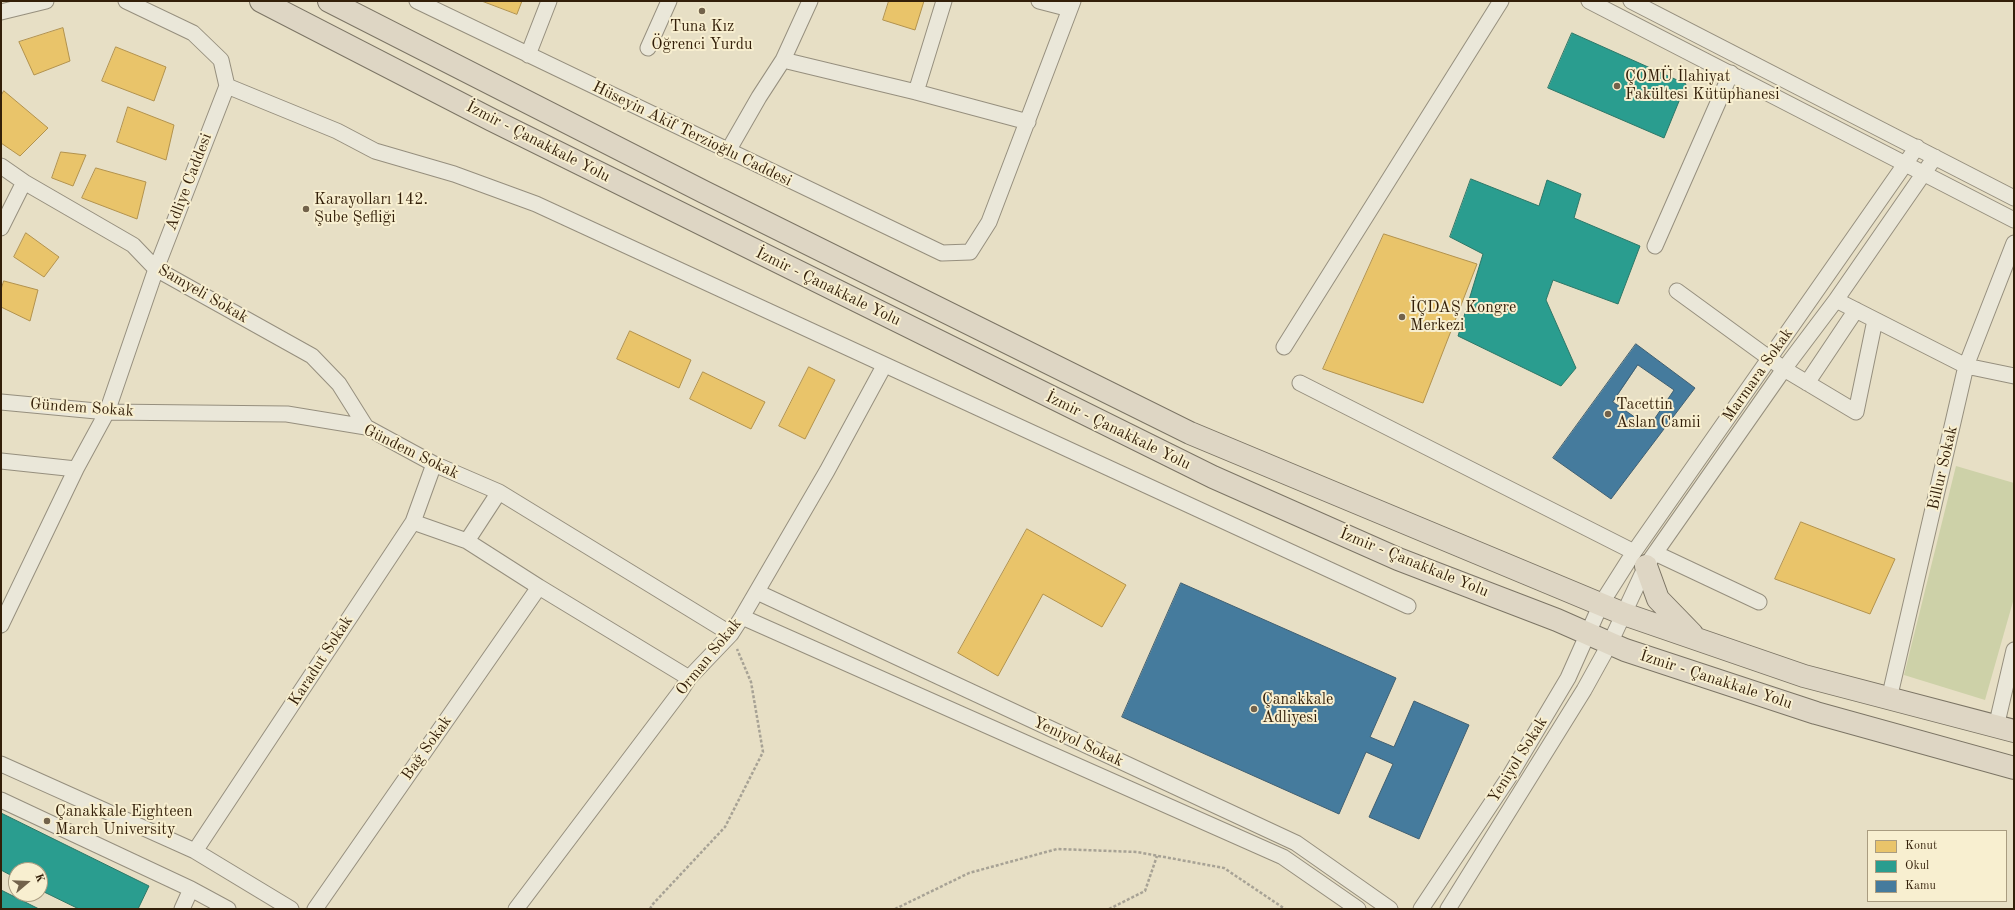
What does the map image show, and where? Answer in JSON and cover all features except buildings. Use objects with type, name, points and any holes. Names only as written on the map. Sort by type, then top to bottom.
[{"type":"highway","name":"İzmir - Çanakkale Yolu","points":[[261,1],[492,120],[1213,478],[1398,558],[1557,620],[1633,652],[1816,713],[2014,768]]},
{"type":"highway","name":"İzmir - Çanakkale Yolu","points":[[329,1],[704,192],[1190,433],[1624,614],[1804,676],[1889,700],[2005,729]]},
{"type":"highway","points":[[1645,557],[1658,599],[1699,641]]},
{"type":"street","points":[[1,11],[5,1]]},
{"type":"street","points":[[1,11],[46,1]]},
{"type":"street","points":[[126,1],[193,33],[221,60],[227,86],[336,131],[374,151],[454,174],[536,204],[884,366],[1408,606]]},
{"type":"street","name":"Hüseyin Akif Terzioğlu Caddesi","points":[[417,1],[942,253],[970,252],[989,222],[1028,122]]},
{"type":"street","points":[[528,55],[549,1]]},
{"type":"street","points":[[648,48],[669,1]]},
{"type":"street","points":[[728,151],[759,97],[783,60],[810,1]]},
{"type":"street","points":[[916,92],[944,1]]},
{"type":"street","points":[[783,60],[916,92],[1028,122],[1071,5],[1039,1]]},
{"type":"street","points":[[1284,347],[1502,1]]},
{"type":"street","points":[[1589,1],[1732,73],[1923,174],[2014,220]]},
{"type":"street","points":[[1631,1],[1918,147],[2014,198]]},
{"type":"street","points":[[1655,246],[1732,73]]},
{"type":"street","name":"Adliye Caddesi","points":[[1,625],[76,469],[107,412],[156,269],[227,86]]},
{"type":"street","name":"Marmara Sokak","points":[[1624,614],[1645,557],[1770,358],[1918,147]]},
{"type":"street","name":"Marmara Sokak","points":[[1601,604],[1645,557],[1836,300],[1935,157]]},
{"type":"street","name":"Samyeli Sokak","points":[[1,166],[24,182],[133,245],[156,269],[312,356],[339,384],[366,427]]},
{"type":"street","points":[[1,228],[24,182]]},
{"type":"street","name":"Billur Sokak","points":[[1889,700],[1966,366],[2014,242]]},
{"type":"street","points":[[1677,291],[1784,369],[1856,412],[1875,320]]},
{"type":"street","points":[[1836,300],[1966,366],[2014,376]]},
{"type":"street","points":[[1807,383],[1856,310]]},
{"type":"street","name":"Orman Sokak","points":[[516,909],[689,678],[731,634],[827,471],[884,366]]},
{"type":"street","points":[[1300,383],[1645,557],[1759,602]]},
{"type":"street","name":"Gündem Sokak","points":[[1,402],[107,412],[287,414],[366,427],[434,464],[499,492],[731,634]]},
{"type":"street","points":[[1,461],[76,469]]},
{"type":"street","name":"Karadut Sokak","points":[[195,851],[413,522],[434,464]]},
{"type":"street","points":[[467,541],[499,492]]},
{"type":"street","points":[[413,522],[467,541],[539,587],[689,678]]},
{"type":"street","name":"Bağ Sokak","points":[[315,909],[539,587]]},
{"type":"street","name":"Yeniyol Sokak","points":[[757,592],[1296,843],[1390,909]]},
{"type":"street","name":"Yeniyol Sokak","points":[[1421,909],[1509,777],[1568,678],[1601,604]]},
{"type":"street","name":"Yeniyol Sokak","points":[[1448,909],[1584,690],[1624,614]]},
{"type":"street","name":"Yeniyol Sokak","points":[[742,617],[1283,857],[1358,909]]},
{"type":"street","points":[[2005,729],[2014,650]]},
{"type":"street","points":[[1546,714],[1561,725]]},
{"type":"street","points":[[1,764],[195,851],[291,909]]},
{"type":"street","points":[[1,800],[192,889],[228,909]]},
{"type":"street","points":[[182,909],[192,889]]},
{"type":"path","points":[[650,909],[725,826],[763,752],[751,682],[731,634]]},
{"type":"path","points":[[896,909],[969,873],[1057,849],[1137,852],[1224,868],[1285,909]]},
{"type":"path","points":[[1109,909],[1145,891],[1157,856]]},
{"type":"green space","points":[[1956,466],[2014,483],[2014,598],[1985,700],[1904,675]]},
{"type":"place","name":"Tuna Kız Öğrenci Yurdu","points":[[702,11]]},
{"type":"place","name":"ÇOMÜ İlahiyat Fakültesi Kütüphanesi","points":[[1617,86]]},
{"type":"place","name":"Karayolları 142. Şube Şefliği","points":[[306,209]]},
{"type":"place","name":"İÇDAŞ Kongre Merkezi","points":[[1402,317]]},
{"type":"place","name":"Tacettin Aslan Camii","points":[[1608,414]]},
{"type":"place","name":"Çanakkale Adliyesi","points":[[1254,709]]},
{"type":"place","name":"Çanakkale Eighteen March University","points":[[47,821]]}]
